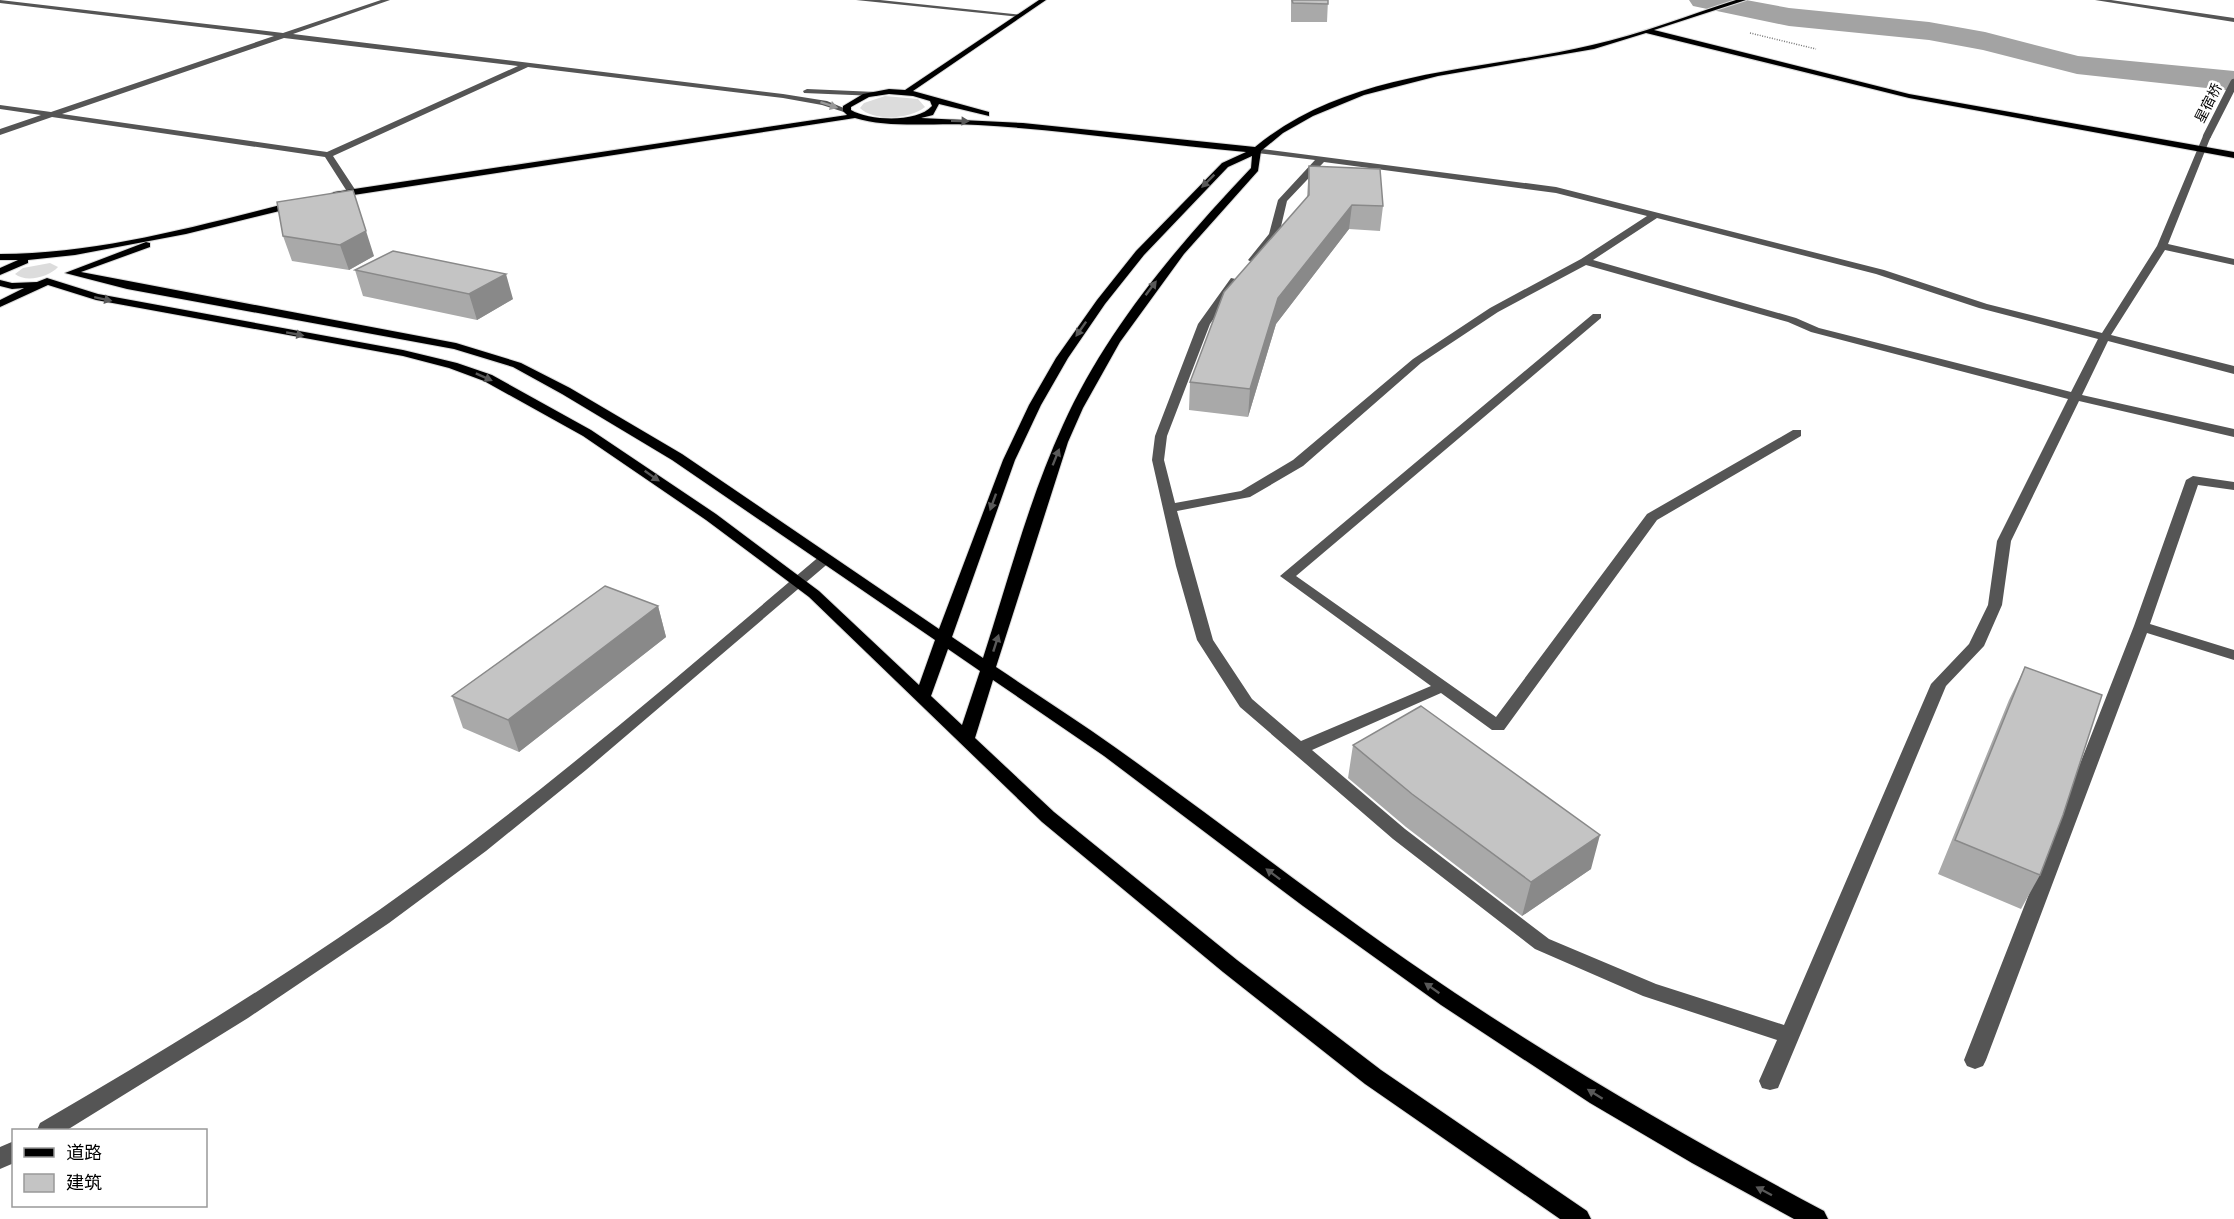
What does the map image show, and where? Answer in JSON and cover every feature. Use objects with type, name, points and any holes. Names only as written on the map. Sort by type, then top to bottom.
[{"type":"main road","points":[[906,93],[1043,0]]},
{"type":"main road","points":[[922,697],[1009,460],[1035,405],[1062,358],[1101,302],[1140,253],[1225,165],[1257,150],[1280,131],[1310,114],[1380,87],[1438,74],[1575,51],[1648,31],[1743,0]]},
{"type":"main road","points":[[1648,31],[1898,94],[2204,143],[2234,155]]},
{"type":"main road","points":[[850,114],[847,106],[853,101],[876,94],[906,93],[990,115],[1174,137],[1257,150]]},
{"type":"main road","points":[[901,120],[930,113],[936,106],[934,100]]},
{"type":"main road","points":[[319,198],[351,190],[850,114],[874,121],[989,122],[1168,144],[1257,150]]},
{"type":"main road","points":[[966,739],[1053,463],[1076,409],[1119,333],[1155,282],[1203,225],[1255,169],[1257,150]]},
{"type":"main road","points":[[0,272],[18,263],[44,257],[186,231],[308,201]]},
{"type":"main road","points":[[0,304],[47,281],[186,231]]},
{"type":"main road","points":[[0,257],[76,259],[80,263],[70,273]]},
{"type":"main road","points":[[70,273],[127,286],[426,340],[499,358],[517,365],[618,420],[988,668],[1110,752],[1310,901],[1448,999],[1598,1096],[1700,1156],[1816,1219]]},
{"type":"main road","points":[[0,291],[0,283],[20,285],[47,281],[96,297],[403,353],[472,371],[587,433],[711,517],[798,582],[1048,817],[1230,966],[1373,1077],[1579,1219]]},
{"type":"street","points":[[44,0],[805,91],[876,94]]},
{"type":"street","points":[[0,132],[302,31],[387,0]]},
{"type":"street","points":[[859,0],[1020,15]]},
{"type":"street","points":[[2098,0],[2234,20]]},
{"type":"street","points":[[2148,0],[2157,9]]},
{"type":"street","points":[[0,1],[798,98],[850,114]]},
{"type":"street","points":[[0,107],[328,155],[527,65]]},
{"type":"street","name":"星宿桥","points":[[1770,1082],[1940,684],[1976,646],[1995,605],[2004,541],[2104,338],[2162,246],[2204,143],[2234,83]]},
{"type":"street","points":[[1257,150],[1556,190],[1880,272],[1983,306],[2234,370]]},
{"type":"street","points":[[328,155],[351,190]]},
{"type":"street","points":[[1322,158],[1283,200],[1274,235],[1227,289],[1204,324],[1161,436],[1158,460],[1183,566],[1205,640],[1246,704],[1399,834],[1542,944],[1650,990],[1789,1035]]},
{"type":"street","points":[[1169,508],[1245,494],[1298,462],[1417,361],[1494,310],[1585,261],[1657,214]]},
{"type":"street","points":[[2162,246],[2234,262]]},
{"type":"street","points":[[1585,261],[1792,320],[1815,330],[2075,397],[2234,434]]},
{"type":"street","points":[[1597,316],[1287,576],[1498,726],[1652,517],[1797,433]]},
{"type":"street","points":[[1975,1060],[2142,626],[2193,480],[2234,486]]},
{"type":"street","points":[[51,1129],[299,974],[427,886],[581,764],[826,558]]},
{"type":"street","points":[[2142,626],[2234,655]]},
{"type":"street","points":[[1299,748],[1442,687]]},
{"type":"path","points":[[1746,32],[1822,51]]},
{"type":"shaded area","points":[[885,96],[918,99],[925,107],[911,114],[892,117],[874,115],[860,108],[864,103]]},
{"type":"shaded area","points":[[50,263],[58,267],[43,276],[25,278],[15,274],[23,268]]},
{"type":"building","points":[[1292,0],[1328,0],[1328,4],[1293,3]]},
{"type":"building","points":[[1309,166],[1380,169],[1383,206],[1352,205],[1278,298],[1250,389],[1190,382],[1224,292],[1309,195]]},
{"type":"building","points":[[353,190],[366,231],[340,245],[283,236],[277,202]]},
{"type":"building","points":[[393,251],[506,274],[469,294],[355,270]]},
{"type":"building","points":[[605,586],[658,606],[508,720],[452,696]]},
{"type":"building","points":[[2025,667],[2102,695],[2063,815],[2040,875],[1955,840]]},
{"type":"building","points":[[1421,706],[1600,835],[1531,882],[1412,794],[1353,745]]},
{"type":"waterway","points":[[1703,0],[1789,17],[1929,31],[1985,41],[2077,65],[2234,81]]}]
